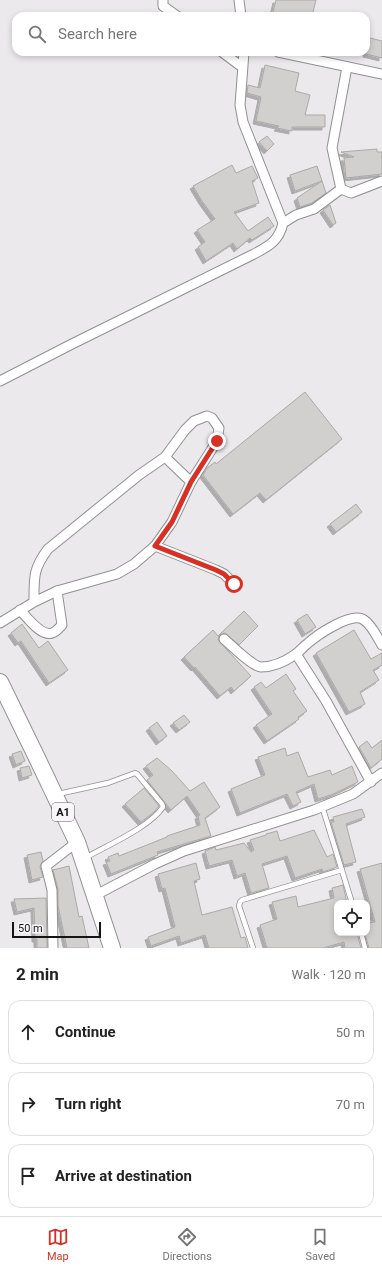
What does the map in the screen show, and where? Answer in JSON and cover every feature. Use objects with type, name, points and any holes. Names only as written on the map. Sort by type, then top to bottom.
[{"type":"highway","name":"A1","points":[[0,682],[77,842],[112,948]]},
{"type":"street","points":[[163,0],[163,6],[171,12]]},
{"type":"street","points":[[239,0],[240,12]]},
{"type":"street","points":[[227,56],[242,67]]},
{"type":"street","points":[[0,381],[254,254],[272,244],[281,234],[283,223],[243,122],[240,105],[243,56]]},
{"type":"street","points":[[296,56],[382,74]]},
{"type":"street","points":[[342,189],[332,148],[347,67]]},
{"type":"street","points":[[342,189],[351,193],[382,181]]},
{"type":"street","points":[[283,223],[296,215],[314,209],[342,189]]},
{"type":"street","points":[[0,622],[34,602],[57,591],[118,574],[134,564],[155,546],[172,522],[191,482],[217,441],[219,428],[212,418],[207,416],[194,421],[164,457],[139,475],[48,549],[39,562],[34,578],[34,602]]},
{"type":"street","points":[[164,457],[191,482]]},
{"type":"street","points":[[155,546],[216,570],[224,574],[234,584]]},
{"type":"street","points":[[20,610],[37,628],[46,633],[51,633],[62,625],[57,591]]},
{"type":"street","points":[[224,639],[253,663],[261,667],[280,663],[296,654],[323,632],[339,623],[355,617],[364,619],[369,624],[382,645]]},
{"type":"street","points":[[296,654],[326,701],[371,782]]},
{"type":"street","points":[[94,896],[184,851],[322,806],[353,794],[382,773]]},
{"type":"street","points":[[53,948],[52,890],[46,866],[77,842]]},
{"type":"lane","points":[[54,795],[108,782],[135,773],[162,804],[163,807],[160,811],[144,825],[82,860]]},
{"type":"lane","points":[[322,806],[351,900]]},
{"type":"lane","points":[[253,948],[239,906],[242,900],[342,870]]},
{"type":"lane","points":[[362,936],[365,948]]},
{"type":"building","points":[[276,0],[316,0],[313,12],[273,12]]},
{"type":"building","points":[[370,38],[382,41],[382,58],[370,55]]},
{"type":"building","points":[[265,65],[299,73],[295,91],[310,95],[305,115],[325,115],[325,127],[292,127],[292,131],[277,128],[279,126],[256,121],[261,97],[247,93],[248,85],[260,88]]},
{"type":"building","points":[[267,136],[274,144],[267,151],[259,142]]},
{"type":"building","points":[[377,149],[377,152],[382,152],[382,174],[346,178],[344,158],[354,157],[341,152]]},
{"type":"building","points":[[232,165],[236,173],[252,166],[258,178],[252,181],[259,203],[234,212],[248,231],[268,217],[274,226],[252,240],[250,238],[237,249],[233,243],[206,261],[198,247],[205,242],[197,230],[215,219],[193,186]]},
{"type":"building","points":[[317,166],[322,181],[295,191],[290,175]]},
{"type":"building","points":[[322,181],[326,193],[312,203],[300,207],[297,198]]},
{"type":"building","points":[[330,205],[336,223],[333,225],[323,210]]},
{"type":"building","points":[[305,392],[342,439],[266,500],[260,493],[233,514],[203,475],[207,468],[215,462],[216,464]]},
{"type":"building","points":[[356,504],[362,512],[336,532],[330,524]]},
{"type":"building","points":[[244,611],[258,626],[239,645],[225,633],[219,635]]},
{"type":"building","points":[[307,614],[316,627],[305,634],[297,620]]},
{"type":"building","points":[[22,624],[39,648],[48,641],[68,670],[49,683],[21,641],[18,643],[11,633]]},
{"type":"building","points":[[213,630],[218,636],[219,635],[218,640],[251,676],[234,691],[231,687],[220,696],[195,667],[194,668],[184,657]]},
{"type":"building","points":[[354,630],[371,659],[382,653],[382,665],[373,670],[379,680],[360,692],[365,704],[349,712],[316,653]]},
{"type":"building","points":[[286,674],[296,689],[293,691],[307,711],[298,717],[299,719],[267,741],[256,725],[272,714],[254,687],[261,682],[266,688]]},
{"type":"building","points":[[184,715],[190,722],[179,730],[173,723]]},
{"type":"building","points":[[157,722],[167,736],[159,742],[149,728]]},
{"type":"building","points":[[382,740],[382,759],[371,768],[359,747],[367,741],[372,748]]},
{"type":"building","points":[[285,748],[287,756],[298,752],[308,777],[330,770],[332,775],[352,766],[358,782],[331,795],[318,799],[314,784],[296,792],[301,802],[293,806],[287,794],[240,813],[231,789],[265,775],[258,757]]},
{"type":"building","points":[[21,751],[25,761],[16,765],[12,754]]},
{"type":"building","points":[[157,758],[172,771],[190,791],[204,782],[220,807],[205,818],[211,836],[157,852],[158,855],[111,874],[106,862],[110,861],[108,857],[118,853],[119,856],[167,836],[200,825],[198,816],[200,815],[187,796],[171,810],[147,780],[153,775],[146,766]]},
{"type":"building","points":[[29,766],[32,775],[22,778],[20,768]]},
{"type":"building","points":[[144,788],[159,806],[141,822],[125,804]]},
{"type":"building","points":[[362,809],[365,817],[346,824],[356,862],[344,865],[331,822],[334,822],[333,817]]},
{"type":"building","points":[[314,830],[327,857],[333,854],[337,867],[323,872],[322,869],[295,878],[287,856],[262,864],[269,888],[251,893],[245,873],[237,876],[232,860],[209,866],[205,851],[215,847],[216,850],[244,843],[251,852],[254,850],[250,840],[266,834],[277,831],[280,841]]},
{"type":"building","points":[[41,852],[43,861],[40,867],[43,877],[32,880],[27,855]]},
{"type":"building","points":[[196,863],[200,879],[194,881],[202,915],[232,907],[241,938],[245,937],[248,948],[209,948],[205,935],[181,943],[179,936],[151,946],[148,937],[175,927],[165,888],[162,889],[158,874]]},
{"type":"building","points":[[382,863],[382,948],[369,948],[366,936],[370,936],[370,923],[375,922],[360,869]]},
{"type":"building","points":[[69,866],[79,917],[82,916],[89,948],[67,948],[58,906],[58,889],[53,870]]},
{"type":"building","points":[[343,885],[346,900],[334,900],[334,936],[358,936],[361,948],[345,948],[344,942],[323,948],[267,948],[260,925],[277,919],[272,902],[296,896],[298,907],[334,898],[332,888]]},
{"type":"building","points":[[46,898],[47,948],[37,948],[37,939],[35,939],[34,908],[17,912],[14,899]]},
{"type":"route","points":[[217,441],[191,482],[172,522],[155,546],[216,570],[224,574],[234,584]]}]
